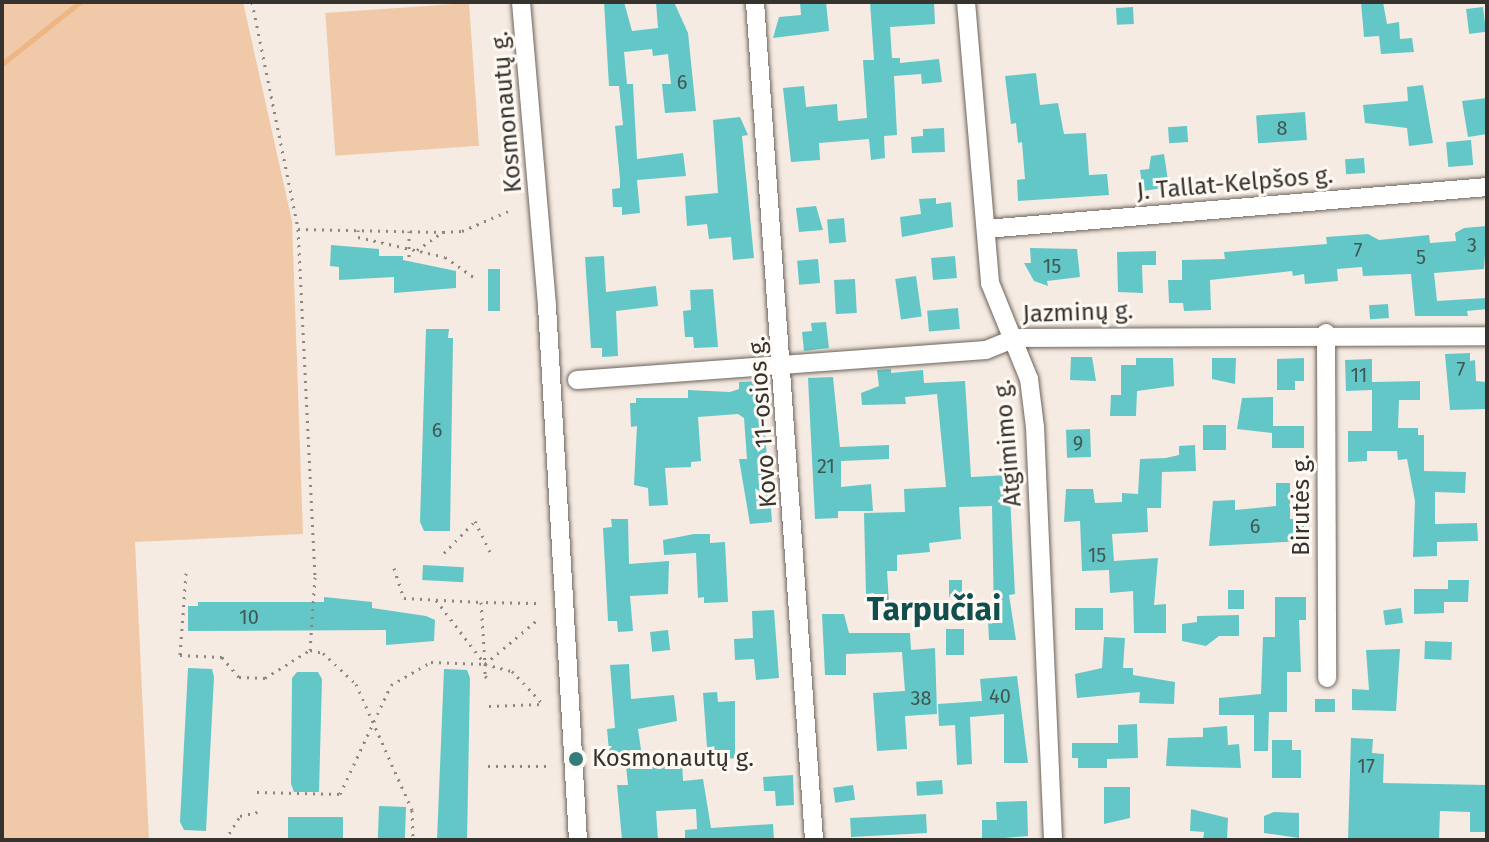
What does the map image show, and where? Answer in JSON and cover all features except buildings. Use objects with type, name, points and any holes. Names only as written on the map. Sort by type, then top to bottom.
[{"type":"street","name":"Kosmonautų g.","points":[[521,2],[547,306],[578,840]]},
{"type":"street","name":"Kovo 11-osios g.","points":[[755,2],[784,365],[814,840]]},
{"type":"street","name":"Atgimimo g.","points":[[966,2],[990,283],[999,313],[1015,338],[1029,379],[1035,427],[1053,840]]},
{"type":"street","name":"J. Tallat-Kelpšos g.","points":[[986,229],[1487,187]]},
{"type":"street","name":"Jazminų g.","points":[[577,380],[986,350],[1015,338],[1326,333],[1487,336]]},
{"type":"street","name":"Birutės g.","points":[[1326,333],[1327,678]]},
{"type":"path","points":[[252,2],[298,229],[315,577],[310,650]]},
{"type":"path","points":[[298,229],[462,231],[509,211]]},
{"type":"path","points":[[329,224],[330,230]]},
{"type":"path","points":[[358,230],[358,237],[445,257],[475,278]]},
{"type":"path","points":[[409,231],[409,258]]},
{"type":"path","points":[[417,250],[443,232]]},
{"type":"path","points":[[444,553],[475,521],[490,552]]},
{"type":"path","points":[[394,568],[404,598],[536,603]]},
{"type":"path","points":[[186,573],[180,655],[222,657],[239,677],[265,678],[310,650],[323,653],[356,684],[371,725],[412,810],[413,840]]},
{"type":"path","points":[[436,600],[485,664]]},
{"type":"path","points":[[481,602],[485,664],[490,680]]},
{"type":"path","points":[[485,664],[537,620]]},
{"type":"path","points":[[257,792],[340,794],[391,685],[431,662],[485,664],[512,671],[543,704],[489,706]]},
{"type":"path","points":[[488,766],[546,766]]},
{"type":"path","points":[[225,840],[240,816],[258,812]]},
{"type":"shaded area","points":[[2,2],[243,2],[292,221],[303,534],[135,542],[149,840],[2,840]]},
{"type":"shaded area","points":[[469,3],[479,146],[335,156],[325,13]]},
{"type":"waterway","points":[[2,64],[80,2]]},
{"type":"place","name":"Kosmonautų g.","points":[[576,759]]},
{"type":"district","name":"Tarpučiai","points":[[934,609]]}]
